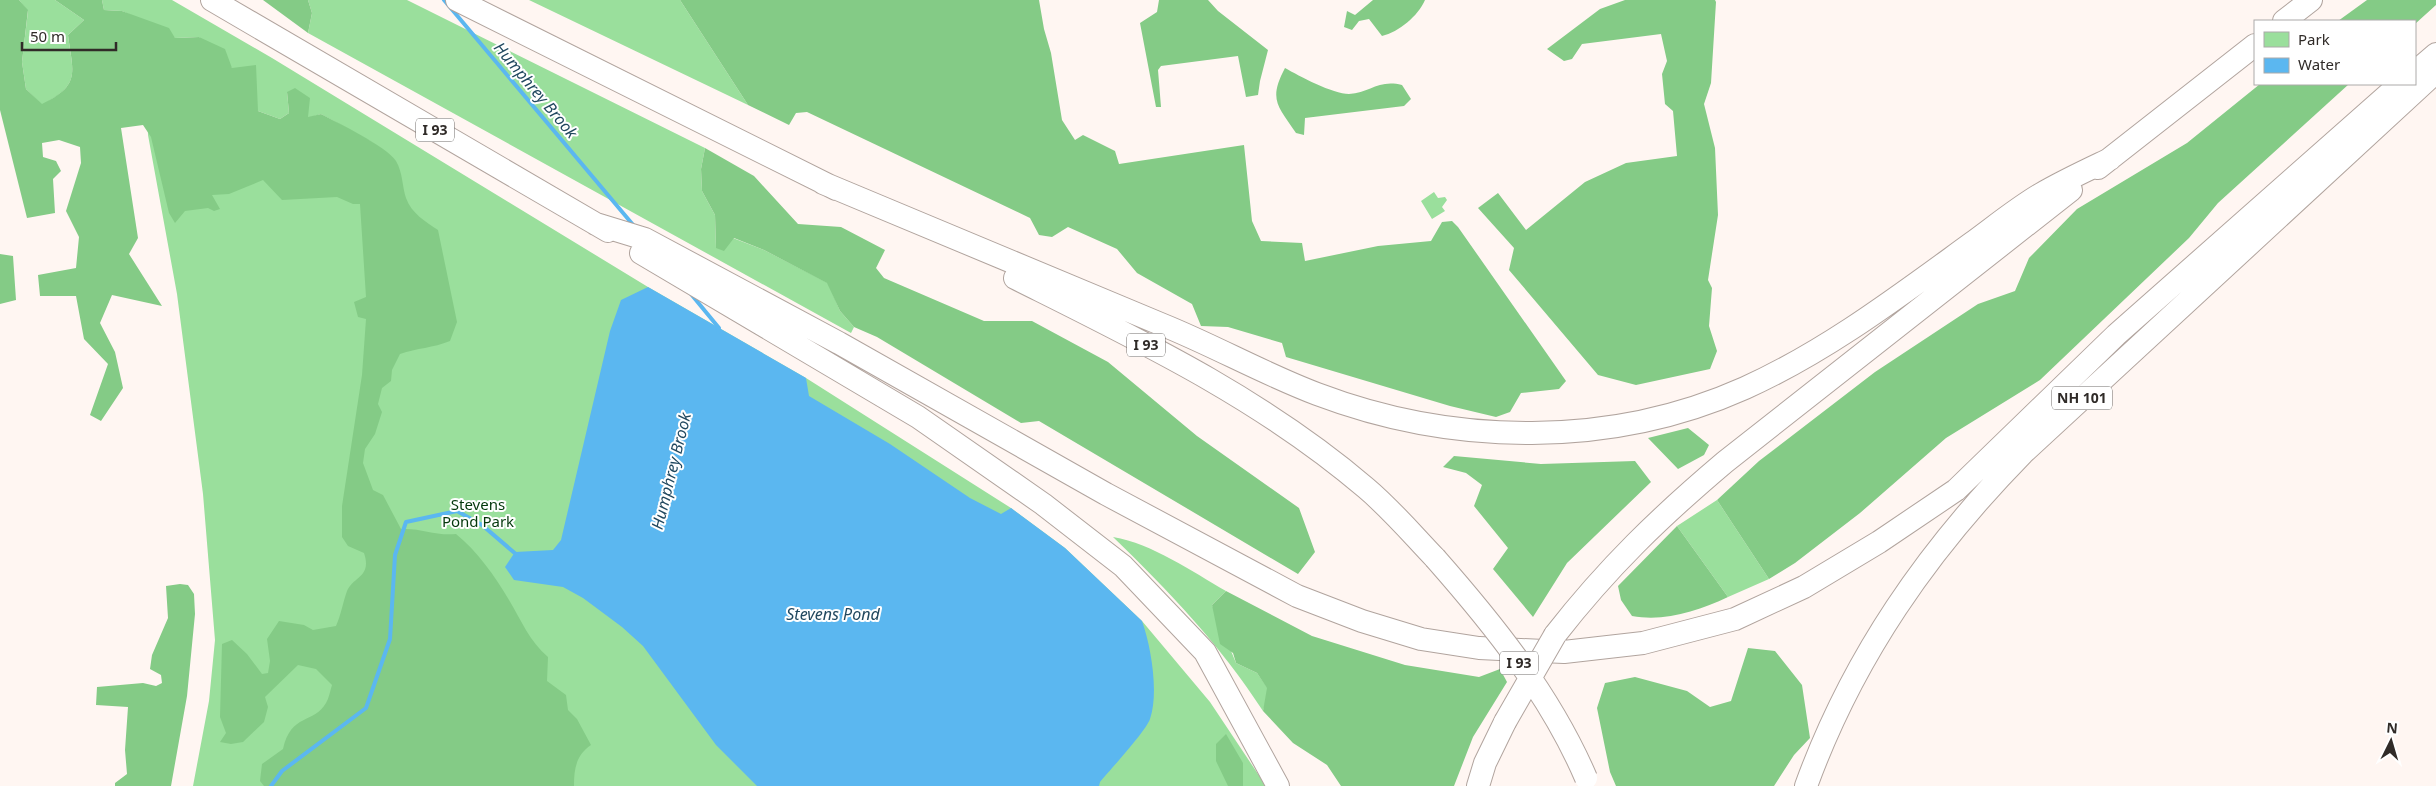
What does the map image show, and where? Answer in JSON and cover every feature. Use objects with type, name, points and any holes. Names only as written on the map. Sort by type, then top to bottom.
[{"type":"highway","name":"I 93","points":[[212,0],[596,224],[670,271],[918,417],[1043,504],[1123,566],[1205,652],[1278,786]]},
{"type":"highway","name":"I 93","points":[[457,0],[1175,359],[1263,410],[1323,452],[1368,489],[1435,558],[1508,645],[1553,714],[1575,752],[1588,782]]},
{"type":"highway","points":[[2285,20],[2311,0]]},
{"type":"highway","points":[[1478,786],[1485,763],[1505,722],[1555,635],[1607,570],[1670,509],[1725,462],[2254,46]]},
{"type":"highway","points":[[2416,71],[2436,54]]},
{"type":"highway","name":"NH 101","points":[[1806,786],[1818,753],[1846,693],[1881,629],[1923,567],[1961,519],[2022,454],[2436,72]]},
{"type":"highway","points":[[596,224],[645,239],[839,344],[1106,494],[1288,591],[1362,621],[1421,639],[1479,648],[1564,652],[1643,643],[1735,619],[1804,587],[1880,542],[1956,490],[2116,335],[2399,85]]},
{"type":"highway","points":[[823,183],[1190,336],[1315,394],[1399,419],[1428,425],[1516,433],[1574,431],[1633,424],[1690,408],[1745,388],[1798,362],[1860,323],[2040,194],[2110,159]]},
{"type":"green space","points":[[0,0],[19,0],[28,10],[22,62],[26,89],[42,104],[55,97],[69,84],[72,59],[68,35],[84,20],[55,0],[102,0],[104,10],[122,11],[169,28],[175,38],[199,37],[225,49],[232,68],[256,65],[258,111],[280,119],[289,113],[287,92],[295,88],[310,98],[308,117],[321,114],[372,142],[391,155],[396,161],[411,208],[419,217],[438,230],[457,322],[450,341],[400,354],[392,370],[391,381],[382,388],[378,404],[382,412],[375,434],[365,449],[363,463],[373,490],[383,495],[401,529],[456,534],[471,548],[498,582],[531,638],[548,657],[547,681],[566,695],[568,710],[577,719],[591,745],[579,758],[574,786],[264,786],[260,781],[262,764],[283,749],[291,730],[297,724],[321,710],[326,703],[332,685],[316,669],[298,665],[265,697],[268,707],[264,722],[243,742],[231,744],[220,742],[226,733],[220,717],[222,644],[232,640],[247,654],[262,674],[268,673],[270,661],[267,639],[279,621],[304,625],[313,630],[336,626],[347,591],[364,572],[366,567],[364,553],[348,546],[342,537],[342,506],[362,375],[366,319],[358,317],[354,302],[366,297],[360,204],[353,204],[337,197],[282,200],[263,180],[229,194],[212,195],[220,209],[214,211],[208,208],[185,211],[175,223],[169,213],[151,137],[143,125],[121,128],[138,238],[129,254],[162,306],[112,295],[100,323],[115,352],[123,388],[101,421],[90,415],[108,364],[84,339],[76,296],[40,296],[38,275],[76,268],[79,237],[66,211],[81,163],[80,147],[59,140],[42,143],[43,157],[56,161],[61,171],[53,179],[55,213],[27,218],[0,110]]},
{"type":"green space","points":[[19,0],[55,0],[84,20],[68,35],[72,59],[72,77],[69,84],[55,98],[42,105],[26,89],[22,62],[28,11]]},
{"type":"green space","name":"Stevens Pond Park","points":[[102,0],[172,0],[272,58],[648,287],[806,378],[1011,508],[1065,548],[1142,621],[1210,702],[1266,786],[193,786],[209,701],[215,640],[203,494],[177,294],[148,135],[146,66],[219,104],[389,155],[370,141],[321,114],[308,118],[287,92],[289,113],[280,119],[258,111],[232,68],[199,37],[175,38],[122,11],[104,10]]},
{"type":"green space","points":[[263,0],[308,0],[312,13],[308,33]]},
{"type":"green space","points":[[308,0],[407,0],[705,148],[701,169],[702,191],[715,215],[716,248],[733,238],[764,250],[828,283],[840,311],[854,327],[851,333],[308,33],[312,13]]},
{"type":"green space","points":[[529,0],[680,0],[748,105]]},
{"type":"green space","points":[[680,0],[1039,0],[1044,29],[1051,53],[1062,120],[1075,140],[1083,135],[1115,151],[1119,164],[1244,145],[1252,221],[1261,241],[1302,243],[1305,261],[1378,246],[1431,241],[1442,222],[1452,221],[1566,381],[1559,389],[1521,393],[1510,412],[1496,417],[1450,406],[1286,357],[1282,343],[1228,327],[1201,326],[1192,304],[1137,273],[1117,249],[1068,227],[1052,237],[1039,235],[1030,218],[807,112],[796,113],[789,125],[748,105]]},
{"type":"green space","points":[[1159,0],[1208,0],[1218,11],[1268,50],[1258,95],[1246,97],[1238,56],[1161,66],[1158,70],[1161,107],[1156,107],[1140,23],[1157,12]]},
{"type":"green space","points":[[1373,0],[1425,0],[1413,17],[1395,31],[1382,36],[1369,19],[1359,21],[1352,30],[1344,27],[1347,11],[1355,15]]},
{"type":"green space","points":[[1625,0],[1715,0],[1716,2],[1711,83],[1704,104],[1715,148],[1718,215],[1708,280],[1712,288],[1709,326],[1717,351],[1710,369],[1636,385],[1598,375],[1509,270],[1514,248],[1478,208],[1498,193],[1526,230],[1585,182],[1626,163],[1677,156],[1673,111],[1665,104],[1662,74],[1667,61],[1661,34],[1582,44],[1572,59],[1564,61],[1547,49],[1600,9]]},
{"type":"green space","points":[[2367,0],[2436,0],[2436,5],[2416,23],[2416,20],[2339,20]]},
{"type":"green space","points":[[1285,68],[1316,84],[1342,93],[1356,93],[1387,84],[1402,85],[1411,99],[1404,106],[1305,118],[1304,135],[1296,133],[1277,102],[1277,88]]},
{"type":"green space","points":[[2259,85],[2348,85],[2218,203],[2189,238],[2040,380],[1946,438],[1860,513],[1795,563],[1769,579],[1717,500],[1759,461],[1875,372],[1978,304],[2015,291],[2029,258],[2077,209],[2187,143]]},
{"type":"green space","points":[[705,148],[754,176],[798,224],[841,227],[885,250],[876,268],[884,278],[984,321],[1032,321],[1108,362],[1197,436],[1299,508],[1315,552],[1298,574],[1039,421],[1021,423],[877,337],[854,327],[840,311],[827,283],[764,250],[734,238],[724,251],[716,248],[715,215],[702,191],[701,169]]},
{"type":"green space","points":[[1434,192],[1438,198],[1445,197],[1447,200],[1442,207],[1445,211],[1432,219],[1421,201]]},
{"type":"green space","points":[[0,254],[13,256],[16,300],[0,304]]},
{"type":"green space","points":[[1688,428],[1709,445],[1704,455],[1678,469],[1648,438]]},
{"type":"green space","points":[[1454,456],[1541,464],[1635,461],[1651,482],[1567,563],[1533,617],[1493,569],[1508,548],[1474,506],[1482,485],[1466,473],[1443,467]]},
{"type":"green space","points":[[1717,500],[1769,579],[1728,597],[1677,526]]},
{"type":"green space","points":[[1677,526],[1728,597],[1705,607],[1681,614],[1657,618],[1632,616],[1621,600],[1618,586]]},
{"type":"green space","points":[[1113,537],[1157,552],[1226,591],[1212,605],[1236,663],[1257,673],[1269,690],[1263,711],[1212,641],[1154,577]]},
{"type":"green space","points":[[188,585],[194,594],[195,614],[187,696],[171,786],[115,786],[115,783],[127,774],[125,750],[128,707],[96,705],[97,687],[143,683],[156,686],[162,683],[161,675],[150,669],[152,655],[168,618],[166,586]]},
{"type":"green space","points":[[1226,591],[1312,636],[1405,665],[1479,677],[1500,669],[1507,682],[1473,737],[1454,786],[1341,786],[1327,765],[1293,743],[1263,711],[1267,688],[1257,673],[1236,663],[1233,653],[1220,644],[1212,605]]},
{"type":"green space","points":[[1748,648],[1775,651],[1802,685],[1810,738],[1794,755],[1774,786],[1616,786],[1610,772],[1597,708],[1605,683],[1635,677],[1687,691],[1710,707],[1731,701]]},
{"type":"green space","points":[[1226,734],[1243,763],[1243,786],[1228,786],[1216,761],[1216,744]]},
{"type":"water","name":"Stevens Pond","points":[[648,287],[806,378],[809,396],[890,444],[970,498],[1001,514],[1011,508],[1065,548],[1142,621],[1153,670],[1153,708],[1147,725],[1100,782],[1099,786],[757,786],[716,745],[643,646],[622,627],[583,598],[563,587],[514,580],[505,567],[515,552],[553,550],[561,540],[610,331],[621,300]]},
{"type":"waterway","name":"Humphrey Brook","points":[[444,0],[634,226]]},
{"type":"waterway","name":"Humphrey Brook","points":[[691,294],[719,328],[718,332]]},
{"type":"waterway","name":"Humphrey Brook","points":[[271,786],[282,771],[366,708],[390,639],[395,555],[406,522],[457,511],[482,525],[517,555]]}]
